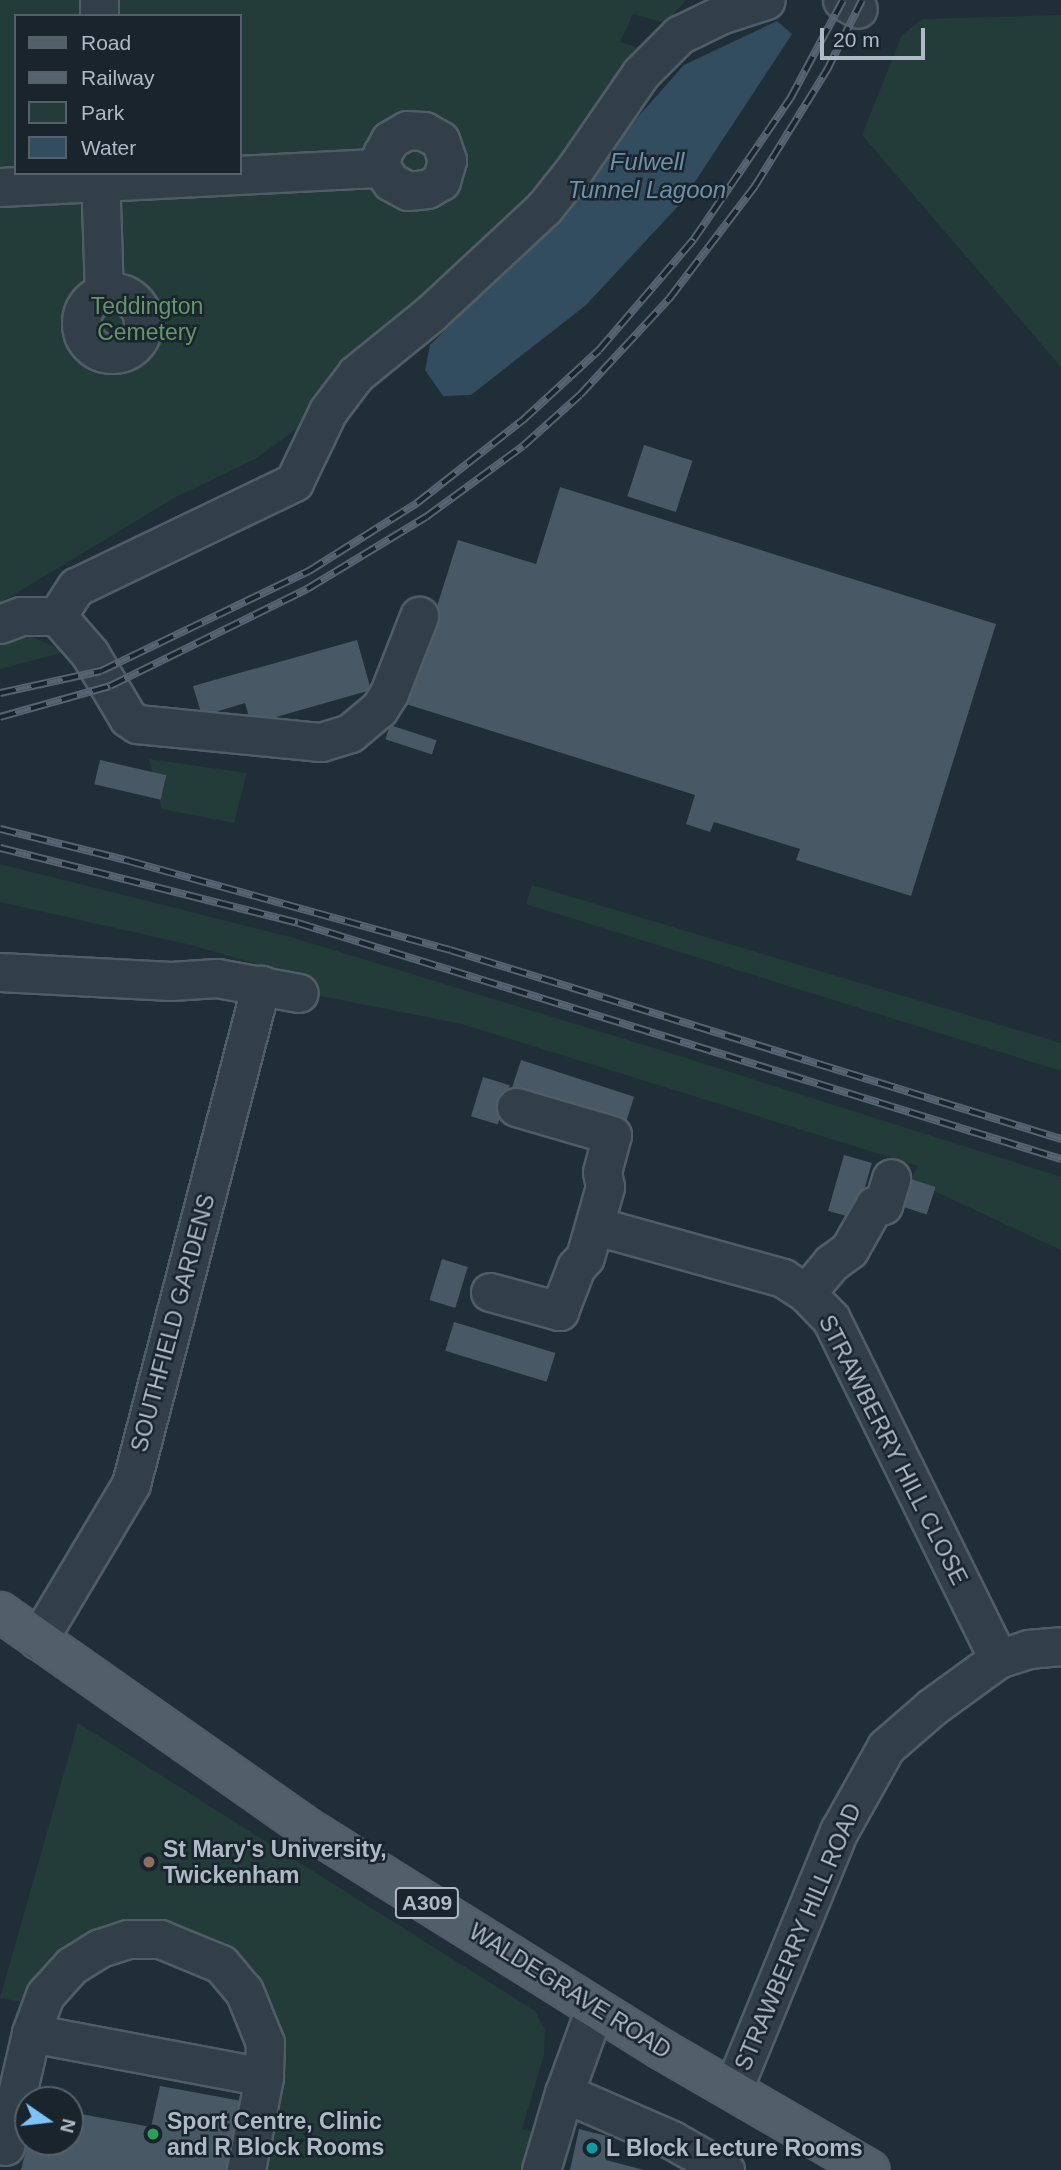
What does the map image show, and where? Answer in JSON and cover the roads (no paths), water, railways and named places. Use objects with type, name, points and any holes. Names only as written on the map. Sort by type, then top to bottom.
[{"type":"main road","name":"WALDEGRAVE ROAD","points":[[0,1612],[304,1826],[595,2008],[870,2170]]},
{"type":"street","points":[[57,617],[76,587],[294,482],[328,411],[356,374],[429,314],[544,208],[575,169],[641,73],[679,35],[720,15],[766,0]]},
{"type":"street","points":[[242,172],[381,168]]},
{"type":"street","points":[[0,187],[100,177],[162,175]]},
{"type":"street","points":[[100,177],[104,293]]},
{"type":"street","points":[[0,624],[21,616],[57,617],[90,654],[128,718],[137,724],[321,742],[350,733],[379,709],[389,693],[419,616]]},
{"type":"street","points":[[0,972],[171,981],[217,978],[299,993]]},
{"type":"street","name":"SOUTHFIELD GARDENS","points":[[38,1640],[131,1484],[261,985]]},
{"type":"street","points":[[490,1292],[559,1311],[576,1267],[590,1241],[606,1187],[602,1172],[612,1135],[516,1107]]},
{"type":"street","points":[[806,1293],[831,1263],[849,1250],[874,1206],[883,1205],[891,1178]]},
{"type":"street","name":"STRAWBERRY HILL CLOSE","points":[[590,1241],[783,1278],[806,1293],[831,1319],[998,1659]]},
{"type":"street","name":"STRAWBERRY HILL ROAD","points":[[733,2089],[839,1831],[886,1748],[932,1707],[998,1659],[1028,1649],[1061,1646]]},
{"type":"street","points":[[5,2146],[31,2033],[45,1995],[71,1966],[100,1948],[128,1939],[160,1939],[221,1964],[244,1991],[265,2043],[264,2077],[246,2170]]},
{"type":"street","points":[[541,2170],[564,2093],[595,2008]]},
{"type":"street","points":[[31,2033],[264,2077]]},
{"type":"street","points":[[564,2093],[672,2140],[725,2170]]},
{"type":"water","name":"Fulwell Tunnel Lagoon","points":[[777,21],[792,34],[681,203],[586,305],[471,395],[443,396],[425,370],[430,345],[572,206],[637,118],[684,65]]},
{"type":"railway","points":[[0,693],[101,671],[309,571],[417,503],[523,420],[599,350],[694,239],[790,99],[843,0]]},
{"type":"railway","points":[[0,717],[110,686],[307,589],[426,517],[523,446],[580,395],[669,299],[755,186],[827,70],[862,0]]},
{"type":"railway","points":[[0,829],[129,861],[450,950],[1061,1139]]},
{"type":"railway","points":[[0,848],[298,923],[1061,1159]]},
{"type":"place","name":"St Mary's University, Twickenham","points":[[149,1862]]},
{"type":"place","name":"Sport Centre, Clinic and R Block Rooms","points":[[153,2134]]},
{"type":"place","name":"L Block Lecture Rooms","points":[[592,2148]]},
{"type":"park label","name":"Teddington Cemetery","points":[[147,319]]}]
